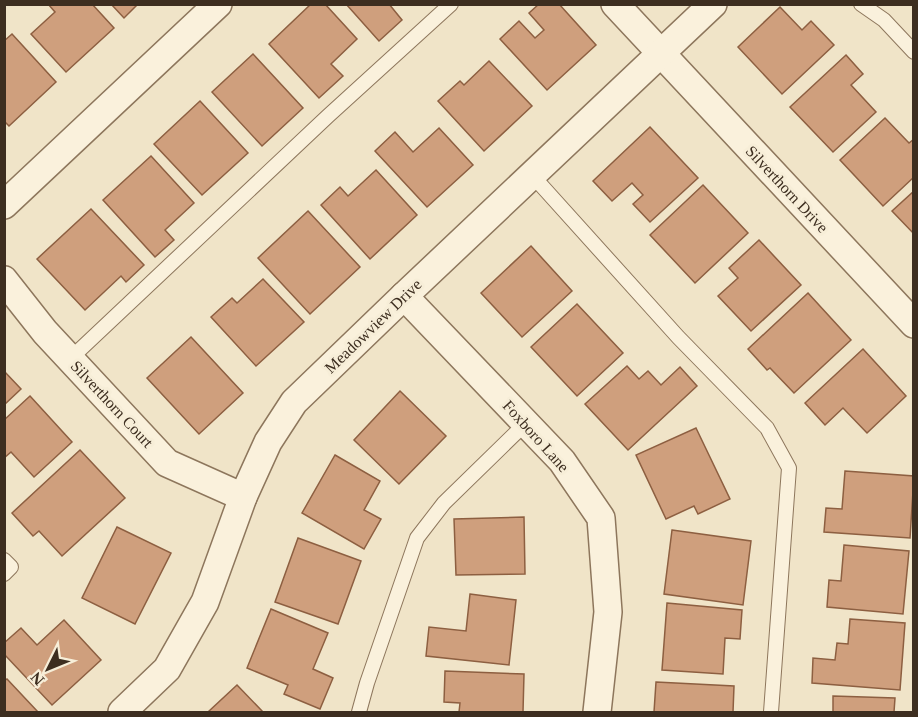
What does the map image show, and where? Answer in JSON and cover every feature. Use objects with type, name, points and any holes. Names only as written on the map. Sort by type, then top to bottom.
[{"type":"street","points":[[4,205],[218,4]]},
{"type":"street","points":[[615,4],[660,54]]},
{"type":"street","name":"Meadowview Drive","points":[[122,712],[167,669],[205,602],[243,497],[268,442],[294,402],[713,4]]},
{"type":"street","name":"Silverthorn Drive","points":[[660,54],[914,324]]},
{"type":"street","name":"Silverthorn Court","points":[[4,280],[45,332],[167,463],[243,497]]},
{"type":"street","name":"Foxboro Lane","points":[[404,296],[562,461],[601,518],[608,612],[597,712]]},
{"type":"lane","points":[[70,359],[328,116],[451,4]]},
{"type":"lane","points":[[861,4],[884,20],[914,52]]},
{"type":"lane","points":[[532,175],[678,337],[767,428],[789,468],[771,712]]},
{"type":"lane","points":[[359,712],[417,538],[444,503],[526,423]]},
{"type":"lane","points":[[4,560],[11,567],[4,574]]},
{"type":"building","points":[[48,4],[92,4],[114,28],[66,72],[31,34],[55,12]]},
{"type":"building","points":[[111,4],[138,4],[124,18]]},
{"type":"building","points":[[311,4],[325,4],[357,39],[331,64],[343,76],[319,98],[269,44]]},
{"type":"building","points":[[346,4],[389,4],[402,20],[379,41]]},
{"type":"building","points":[[539,4],[559,4],[596,45],[547,90],[500,39],[519,21],[535,38],[544,30],[529,13]]},
{"type":"building","points":[[780,7],[802,30],[811,21],[834,45],[782,94],[738,47]]},
{"type":"building","points":[[12,34],[56,82],[9,126],[4,121],[4,41]]},
{"type":"building","points":[[253,54],[303,108],[262,146],[212,92]]},
{"type":"building","points":[[846,55],[863,74],[851,85],[876,112],[833,152],[790,107]]},
{"type":"building","points":[[489,61],[532,106],[484,151],[438,101],[460,81],[464,85]]},
{"type":"building","points":[[200,101],[248,153],[202,195],[154,144]]},
{"type":"building","points":[[885,118],[909,143],[914,139],[914,177],[883,206],[840,160]]},
{"type":"building","points":[[650,127],[698,178],[650,222],[633,204],[643,195],[632,183],[612,201],[593,181]]},
{"type":"building","points":[[439,128],[473,165],[427,207],[375,151],[395,132],[413,152]]},
{"type":"building","points":[[151,156],[194,203],[165,230],[174,240],[155,257],[103,200]]},
{"type":"building","points":[[376,170],[417,215],[370,259],[321,205],[340,187],[348,196]]},
{"type":"building","points":[[703,185],[748,233],[695,283],[650,235]]},
{"type":"building","points":[[914,191],[914,234],[892,211]]},
{"type":"building","points":[[91,209],[144,265],[126,282],[121,276],[85,310],[37,259]]},
{"type":"building","points":[[308,211],[360,267],[310,314],[258,258]]},
{"type":"building","points":[[759,240],[801,285],[751,331],[718,296],[738,278],[729,268]]},
{"type":"building","points":[[531,246],[572,291],[522,337],[481,293]]},
{"type":"building","points":[[263,279],[304,322],[256,366],[211,317],[232,298],[237,303]]},
{"type":"building","points":[[808,293],[851,340],[794,393],[770,368],[767,370],[748,349]]},
{"type":"building","points":[[577,304],[623,353],[577,396],[531,347]]},
{"type":"building","points":[[191,337],[243,393],[199,434],[147,378]]},
{"type":"building","points":[[863,349],[906,396],[867,433],[843,408],[825,425],[805,403]]},
{"type":"building","points":[[627,366],[639,379],[648,371],[661,385],[680,367],[697,386],[628,450],[585,404]]},
{"type":"building","points":[[4,371],[21,389],[4,405]]},
{"type":"building","points":[[400,391],[446,436],[399,484],[354,440]]},
{"type":"building","points":[[30,396],[72,442],[34,477],[11,452],[4,458],[4,420]]},
{"type":"building","points":[[696,428],[730,499],[698,514],[694,506],[666,519],[636,455]]},
{"type":"building","points":[[80,450],[125,498],[62,556],[39,531],[33,536],[12,513]]},
{"type":"building","points":[[335,455],[380,481],[364,510],[381,519],[364,549],[302,513]]},
{"type":"building","points":[[845,471],[914,476],[910,538],[824,532],[826,508],[842,509]]},
{"type":"building","points":[[524,517],[525,574],[456,575],[454,519]]},
{"type":"building","points":[[117,527],[171,553],[135,624],[82,598]]},
{"type":"building","points":[[672,530],[751,541],[743,605],[664,594]]},
{"type":"building","points":[[298,538],[361,561],[338,624],[275,602]]},
{"type":"building","points":[[844,545],[909,551],[903,614],[827,607],[829,580],[841,581]]},
{"type":"building","points":[[470,594],[516,600],[509,665],[426,656],[429,627],[466,631]]},
{"type":"building","points":[[667,603],[742,610],[740,639],[725,638],[723,674],[662,670]]},
{"type":"building","points":[[271,609],[328,633],[313,669],[333,678],[320,709],[284,694],[288,685],[247,668]]},
{"type":"building","points":[[850,619],[905,623],[900,690],[812,683],[813,658],[835,660],[837,643],[848,644]]},
{"type":"building","points":[[64,620],[101,660],[52,705],[4,654],[4,643],[21,628],[37,645]]},
{"type":"building","points":[[445,671],[524,674],[523,712],[459,712],[460,703],[444,702]]},
{"type":"building","points":[[7,679],[38,712],[4,712],[4,681]]},
{"type":"building","points":[[656,682],[734,686],[733,712],[654,712]]},
{"type":"building","points":[[237,685],[263,712],[208,712]]},
{"type":"building","points":[[833,696],[895,698],[894,712],[833,712]]}]
